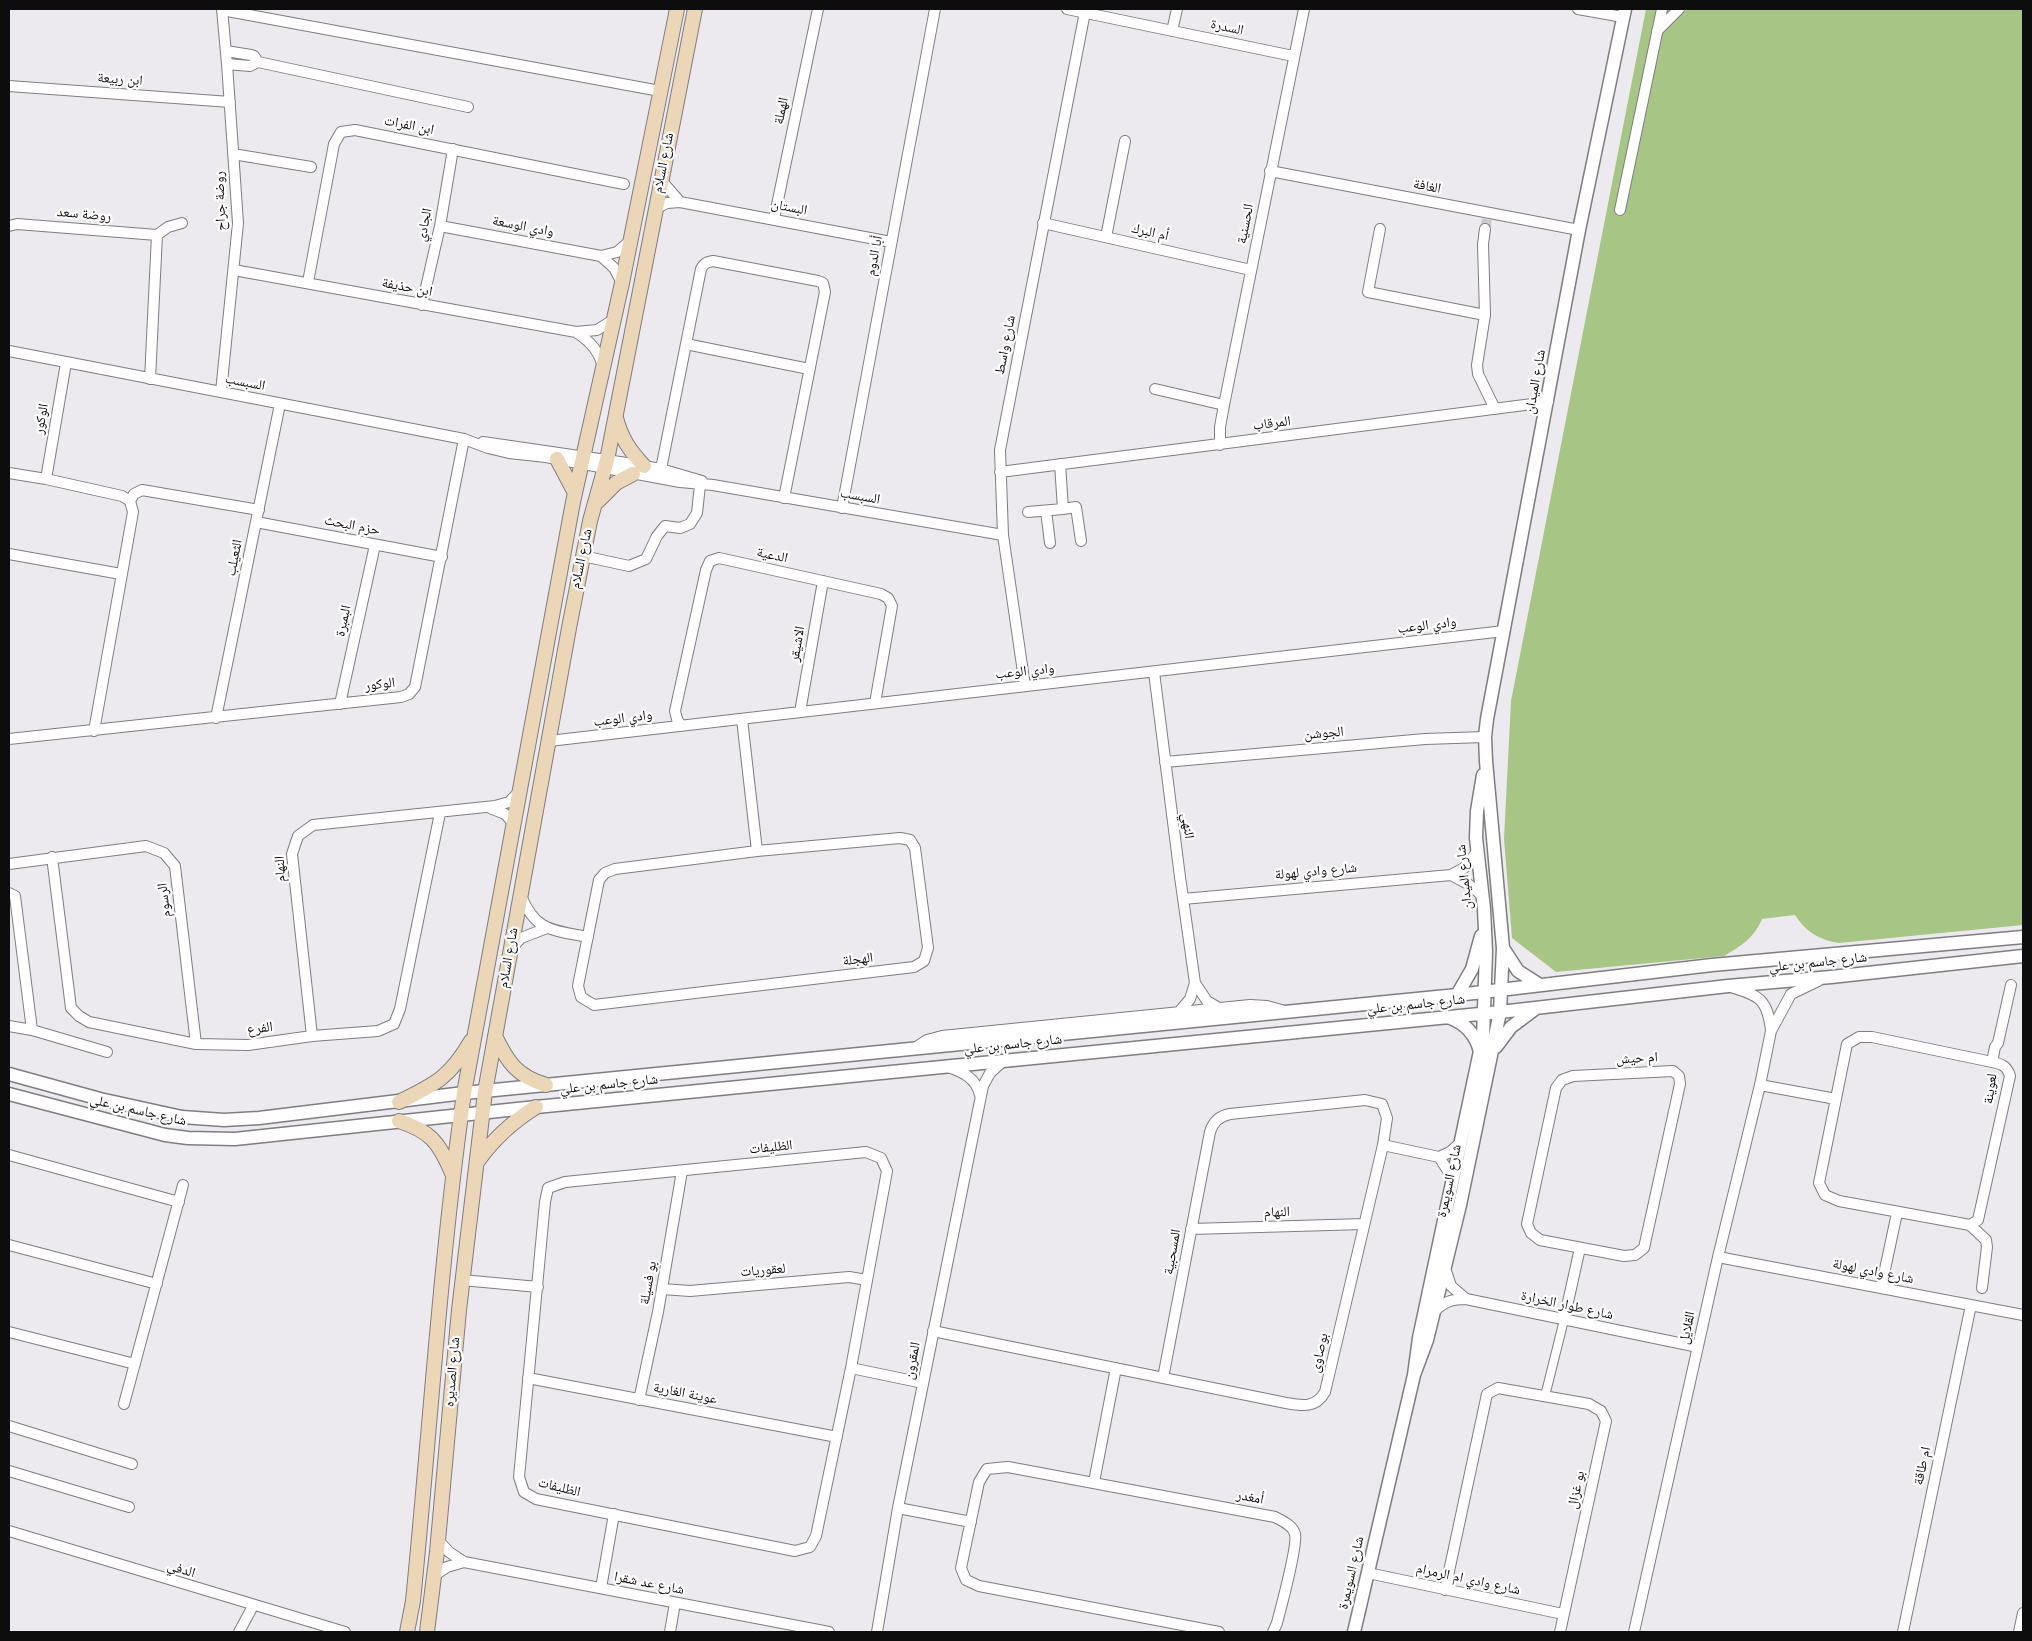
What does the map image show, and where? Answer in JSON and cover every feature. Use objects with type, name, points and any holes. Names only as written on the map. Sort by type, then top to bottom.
[{"type":"main road","name":"شارع السلام","points":[[461,1115],[575,493],[622,283],[677,9]]},
{"type":"main road","name":"شارع السلام","points":[[482,1112],[583,556],[606,464],[660,180],[695,9]]},
{"type":"main road","points":[[595,504],[616,482],[638,470],[619,432],[615,414]]},
{"type":"main road","points":[[557,459],[575,493]]},
{"type":"main road","points":[[399,1102],[434,1086],[448,1073],[475,1034]]},
{"type":"main road","points":[[495,1036],[513,1067],[533,1081],[546,1085]]},
{"type":"main road","points":[[476,1164],[498,1135],[536,1107]]},
{"type":"main road","name":"شارع الصديره","points":[[427,1632],[435,1575],[462,1280],[482,1112]]},
{"type":"main road","name":"شارع الصديره","points":[[406,1632],[413,1601],[441,1278],[452,1172],[461,1115]]},
{"type":"main road","points":[[399,1121],[418,1127],[435,1141],[452,1172]]},
{"type":"street","points":[[222,9],[660,91]]},
{"type":"street","name":"روضة جراح","points":[[220,392],[238,224],[222,9]]},
{"type":"street","name":"الهملة","points":[[774,219],[818,9]]},
{"type":"street","name":"أبا الدوم","points":[[842,508],[935,9]]},
{"type":"street","name":"السدرة","points":[[1067,9],[1293,56]]},
{"type":"street","points":[[1172,31],[1177,9]]},
{"type":"street","name":"الحسنية","points":[[1220,445],[1220,427],[1224,405],[1304,9]]},
{"type":"street","points":[[1578,9],[1624,13]]},
{"type":"street","points":[[1620,210],[1662,9]]},
{"type":"street","points":[[1656,31],[1679,9]]},
{"type":"street","name":"شارع واسط","points":[[1026,686],[1003,535],[1000,450],[1085,12]]},
{"type":"street","name":"شارع الميدان","points":[[1502,989],[1503,948],[1486,761],[1485,737],[1489,703],[1548,402],[1579,230],[1624,13]]},
{"type":"street","points":[[226,51],[251,55],[258,62],[468,107]]},
{"type":"street","points":[[227,64],[250,66],[258,62]]},
{"type":"street","name":"ابن ربيعة","points":[[9,86],[230,102]]},
{"type":"street","name":"ابن الفرات","points":[[308,282],[334,144],[341,132],[355,130],[624,184]]},
{"type":"street","points":[[1106,237],[1125,141]]},
{"type":"street","name":"الجادي","points":[[422,305],[440,226],[453,149]]},
{"type":"street","points":[[233,154],[311,167]]},
{"type":"street","name":"الغافة","points":[[1270,171],[1486,220],[1579,230]]},
{"type":"street","points":[[660,180],[680,202]]},
{"type":"street","name":"البستان","points":[[655,209],[667,203],[680,202],[891,242]]},
{"type":"street","points":[[1486,220],[1483,244],[1485,315],[1477,365],[1478,374],[1495,409]]},
{"type":"street","points":[[150,379],[157,235],[168,227],[182,223]]},
{"type":"street","name":"أم البرك","points":[[1043,223],[1251,270]]},
{"type":"street","name":"روضة سعد","points":[[9,226],[17,224],[157,235]]},
{"type":"street","name":"وادي الوسعة","points":[[440,226],[601,256]]},
{"type":"street","points":[[1380,229],[1368,292],[1485,315]]},
{"type":"street","points":[[601,256],[617,252],[631,240]]},
{"type":"street","points":[[601,256],[614,268],[622,283]]},
{"type":"street","points":[[661,469],[701,269],[707,262],[713,261],[818,280],[825,287],[784,498]]},
{"type":"street","name":"ابن حذيفة","points":[[234,270],[576,332],[597,330],[613,320]]},
{"type":"street","points":[[576,332],[592,344],[603,370]]},
{"type":"street","points":[[686,344],[809,369]]},
{"type":"street","name":"السبسب","points":[[9,351],[464,439],[498,450],[557,459],[583,460]]},
{"type":"street","name":"الوكور","points":[[46,479],[66,363]]},
{"type":"street","points":[[1155,389],[1224,405]]},
{"type":"street","name":"المرقاب","points":[[1000,472],[1548,402]]},
{"type":"street","name":"الثعيلب","points":[[216,718],[280,404]]},
{"type":"street","name":"الوكور","points":[[9,739],[216,718],[401,697],[409,694],[415,687],[464,439]]},
{"type":"street","name":"السبسب","points":[[477,442],[499,443],[638,470],[700,485],[713,485]]},
{"type":"street","points":[[1060,464],[1063,509]]},
{"type":"street","name":"السبسب","points":[[638,470],[661,469],[713,485],[1003,535]]},
{"type":"street","points":[[9,473],[46,479],[122,496],[130,501]]},
{"type":"street","points":[[583,556],[629,566],[646,560],[657,536],[665,526],[680,528],[690,524],[697,513],[700,485]]},
{"type":"street","points":[[94,731],[132,512],[130,501],[134,494],[142,490],[259,510]]},
{"type":"street","points":[[1028,512],[1076,507],[1082,540]]},
{"type":"street","points":[[1046,511],[1050,543]]},
{"type":"street","name":"حزم البحث","points":[[256,522],[442,557]]},
{"type":"street","name":"البمبرة","points":[[340,704],[374,544]]},
{"type":"street","points":[[9,554],[121,574]]},
{"type":"street","name":"الدعية","points":[[681,726],[677,719],[676,711],[710,561],[719,558],[882,594],[888,598],[892,606],[875,703]]},
{"type":"street","name":"الاشيقر","points":[[800,712],[823,581]]},
{"type":"street","name":"وادي الوعب","points":[[549,741],[1504,632]]},
{"type":"street","name":"النهي","points":[[1154,672],[1195,983],[1207,1001],[1220,1008]]},
{"type":"street","points":[[742,719],[757,851]]},
{"type":"street","name":"الجوشن","points":[[1165,762],[1425,739],[1485,737]]},
{"type":"street","name":"شارع الميدان","points":[[1486,761],[1477,811],[1477,852],[1485,927],[1486,991]]},
{"type":"street","name":"النهام","points":[[312,1036],[292,854],[298,836],[313,825],[489,807],[508,802],[520,791]]},
{"type":"street","points":[[489,807],[505,814],[514,824]]},
{"type":"street","name":"الفرع","points":[[52,857],[71,1008],[89,1022],[196,1044],[248,1045],[312,1036],[378,1031],[394,1024],[400,1009],[440,813]]},
{"type":"street","name":"الهجلة","points":[[900,838],[910,840],[915,848],[928,948],[924,961],[914,967],[594,1005],[581,997],[578,986],[599,880],[604,873],[615,869],[757,851],[900,838]]},
{"type":"street","name":"الرسوم","points":[[9,864],[146,846],[164,853],[175,866],[196,1044]]},
{"type":"street","points":[[1451,875],[1464,868],[1477,852]]},
{"type":"street","points":[[1451,875],[1468,884],[1483,896]]},
{"type":"street","name":"شارع وادي لهولة","points":[[1184,899],[1451,875]]},
{"type":"street","points":[[9,893],[15,896],[32,1030]]},
{"type":"street","points":[[520,896],[536,922],[547,928],[588,937]]},
{"type":"street","points":[[1457,995],[1475,960],[1485,927]]},
{"type":"street","points":[[511,949],[521,938],[547,928]]},
{"type":"street","name":"شارع جاسم بن علي","points":[[9,1074],[100,1099],[182,1117],[205,1120],[259,1118],[464,1093],[1457,995],[1721,964],[2023,937]]},
{"type":"street","points":[[1503,948],[1518,970],[1540,985]]},
{"type":"street","name":"شارع جاسم بن علي","points":[[9,1094],[165,1134],[188,1138],[235,1139],[482,1112],[1500,1012],[1540,1006],[2023,956]]},
{"type":"street","name":"القلايل","points":[[1634,1632],[1771,1031],[1791,994],[1808,985],[1831,977]]},
{"type":"street","points":[[1179,1012],[1190,999],[1195,983]]},
{"type":"street","points":[[1994,1062],[2000,1048],[1998,1043],[2011,985]]},
{"type":"street","name":"القلايل","points":[[1728,986],[1753,994],[1764,1004],[1768,1011],[1771,1031]]},
{"type":"street","name":"شارع السويمرة","points":[[1354,1632],[1414,1375],[1418,1338],[1459,1144],[1500,1012],[1502,989]]},
{"type":"street","name":"شارع السويمرة","points":[[1414,1375],[1428,1340],[1445,1268],[1486,1054],[1484,1013],[1486,991]]},
{"type":"street","points":[[914,1049],[927,1040],[942,1036],[1258,1005],[1286,1011]]},
{"type":"street","points":[[1448,1017],[1470,1030],[1486,1054],[1512,1027],[1540,1006]]},
{"type":"street","points":[[9,1026],[32,1030],[107,1052]]},
{"type":"street","name":"لعوينة","points":[[1859,1037],[1872,1037],[1994,1062],[2004,1065],[2010,1076],[1978,1220],[1970,1225],[1839,1201],[1825,1195],[1819,1183],[1847,1044],[1859,1037]]},
{"type":"street","name":"المقرون","points":[[877,1632],[898,1508],[981,1096],[985,1079],[1003,1061]]},
{"type":"street","points":[[947,1067],[970,1077],[979,1089],[981,1096]]},
{"type":"street","name":"ام حيش","points":[[1673,1071],[1679,1076],[1680,1084],[1644,1248],[1635,1255],[1624,1256],[1580,1248],[1540,1240],[1531,1233],[1527,1224],[1556,1088],[1562,1080],[1573,1076],[1673,1071]]},
{"type":"street","points":[[1760,1085],[1836,1099]]},
{"type":"street","name":"بوصاوى","points":[[933,1331],[1301,1405],[1313,1404],[1321,1400],[1326,1392],[1383,1145],[1387,1118],[1382,1104],[1365,1100],[1226,1114],[1214,1122],[1210,1132]]},
{"type":"street","name":"المسحبية","points":[[1164,1378],[1210,1132]]},
{"type":"street","points":[[1383,1145],[1439,1157],[1450,1152],[1459,1144]]},
{"type":"street","name":"الظليفات","points":[[866,1152],[881,1158],[887,1171],[867,1280],[816,1536],[810,1547],[795,1550],[536,1499],[524,1492],[519,1477],[545,1202],[548,1188],[565,1182],[866,1152]]},
{"type":"street","points":[[9,1155],[179,1202]]},
{"type":"street","points":[[1439,1157],[1452,1177]]},
{"type":"street","name":"بو فسيلة","points":[[639,1400],[662,1289],[682,1170]]},
{"type":"street","points":[[124,1404],[184,1185]]},
{"type":"street","points":[[1881,1288],[1897,1213]]},
{"type":"street","name":"النهام","points":[[1191,1230],[1364,1224]]},
{"type":"street","points":[[1970,1225],[1986,1240],[1987,1247],[1982,1288]]},
{"type":"street","points":[[9,1245],[157,1284]]},
{"type":"street","points":[[1545,1396],[1580,1248]]},
{"type":"street","name":"شارع وادي لهولة","points":[[1718,1257],[2023,1315]]},
{"type":"street","points":[[1445,1268],[1451,1286],[1466,1299]]},
{"type":"street","name":"لعقوريات","points":[[662,1289],[690,1291],[849,1277],[867,1280]]},
{"type":"street","points":[[462,1280],[538,1287]]},
{"type":"street","name":"شارع طوار الخرارة","points":[[1434,1312],[1445,1303],[1466,1299],[1698,1347]]},
{"type":"street","name":"ام طاقة","points":[[1903,1632],[1971,1304]]},
{"type":"street","points":[[9,1332],[135,1364]]},
{"type":"street","points":[[850,1368],[923,1382]]},
{"type":"street","points":[[1094,1482],[1116,1368]]},
{"type":"street","name":"عوينة الغارية","points":[[528,1378],[837,1436]]},
{"type":"street","name":"بو غزال","points":[[1445,1590],[1487,1394],[1498,1388],[1589,1404],[1601,1411],[1606,1421],[1560,1632]]},
{"type":"street","points":[[9,1426],[132,1464]]},
{"type":"street","name":"أمغدر","points":[[1219,1632],[1205,1631],[979,1586],[966,1580],[961,1568],[979,1482],[987,1469],[1008,1467],[1275,1517],[1289,1525],[1295,1534],[1294,1548],[1277,1623],[1273,1632]]},
{"type":"street","points":[[9,1471],[129,1507]]},
{"type":"street","points":[[898,1508],[971,1522]]},
{"type":"street","points":[[601,1588],[614,1514]]},
{"type":"street","name":"الدفي","points":[[9,1531],[253,1606],[345,1632]]},
{"type":"street","name":"شارع عد شقرا","points":[[438,1540],[449,1552],[464,1562],[829,1632]]},
{"type":"street","points":[[435,1575],[448,1567],[464,1562]]},
{"type":"street","name":"شارع وادي ام الرمرام","points":[[1368,1573],[1563,1614]]},
{"type":"street","points":[[670,1632],[675,1603]]},
{"type":"street","points":[[239,1632],[253,1606]]},
{"type":"street","points":[[2019,1632],[2023,1613]]},
{"type":"green space","points":[[1646,9],[2023,9],[2023,925],[1839,943],[1825,940],[1808,931],[1795,915],[1762,919],[1759,926],[1746,941],[1724,956],[1556,972],[1512,938],[1504,839],[1511,701]]},
{"type":"tunnel","points":[[1485,229],[1487,219]]}]
